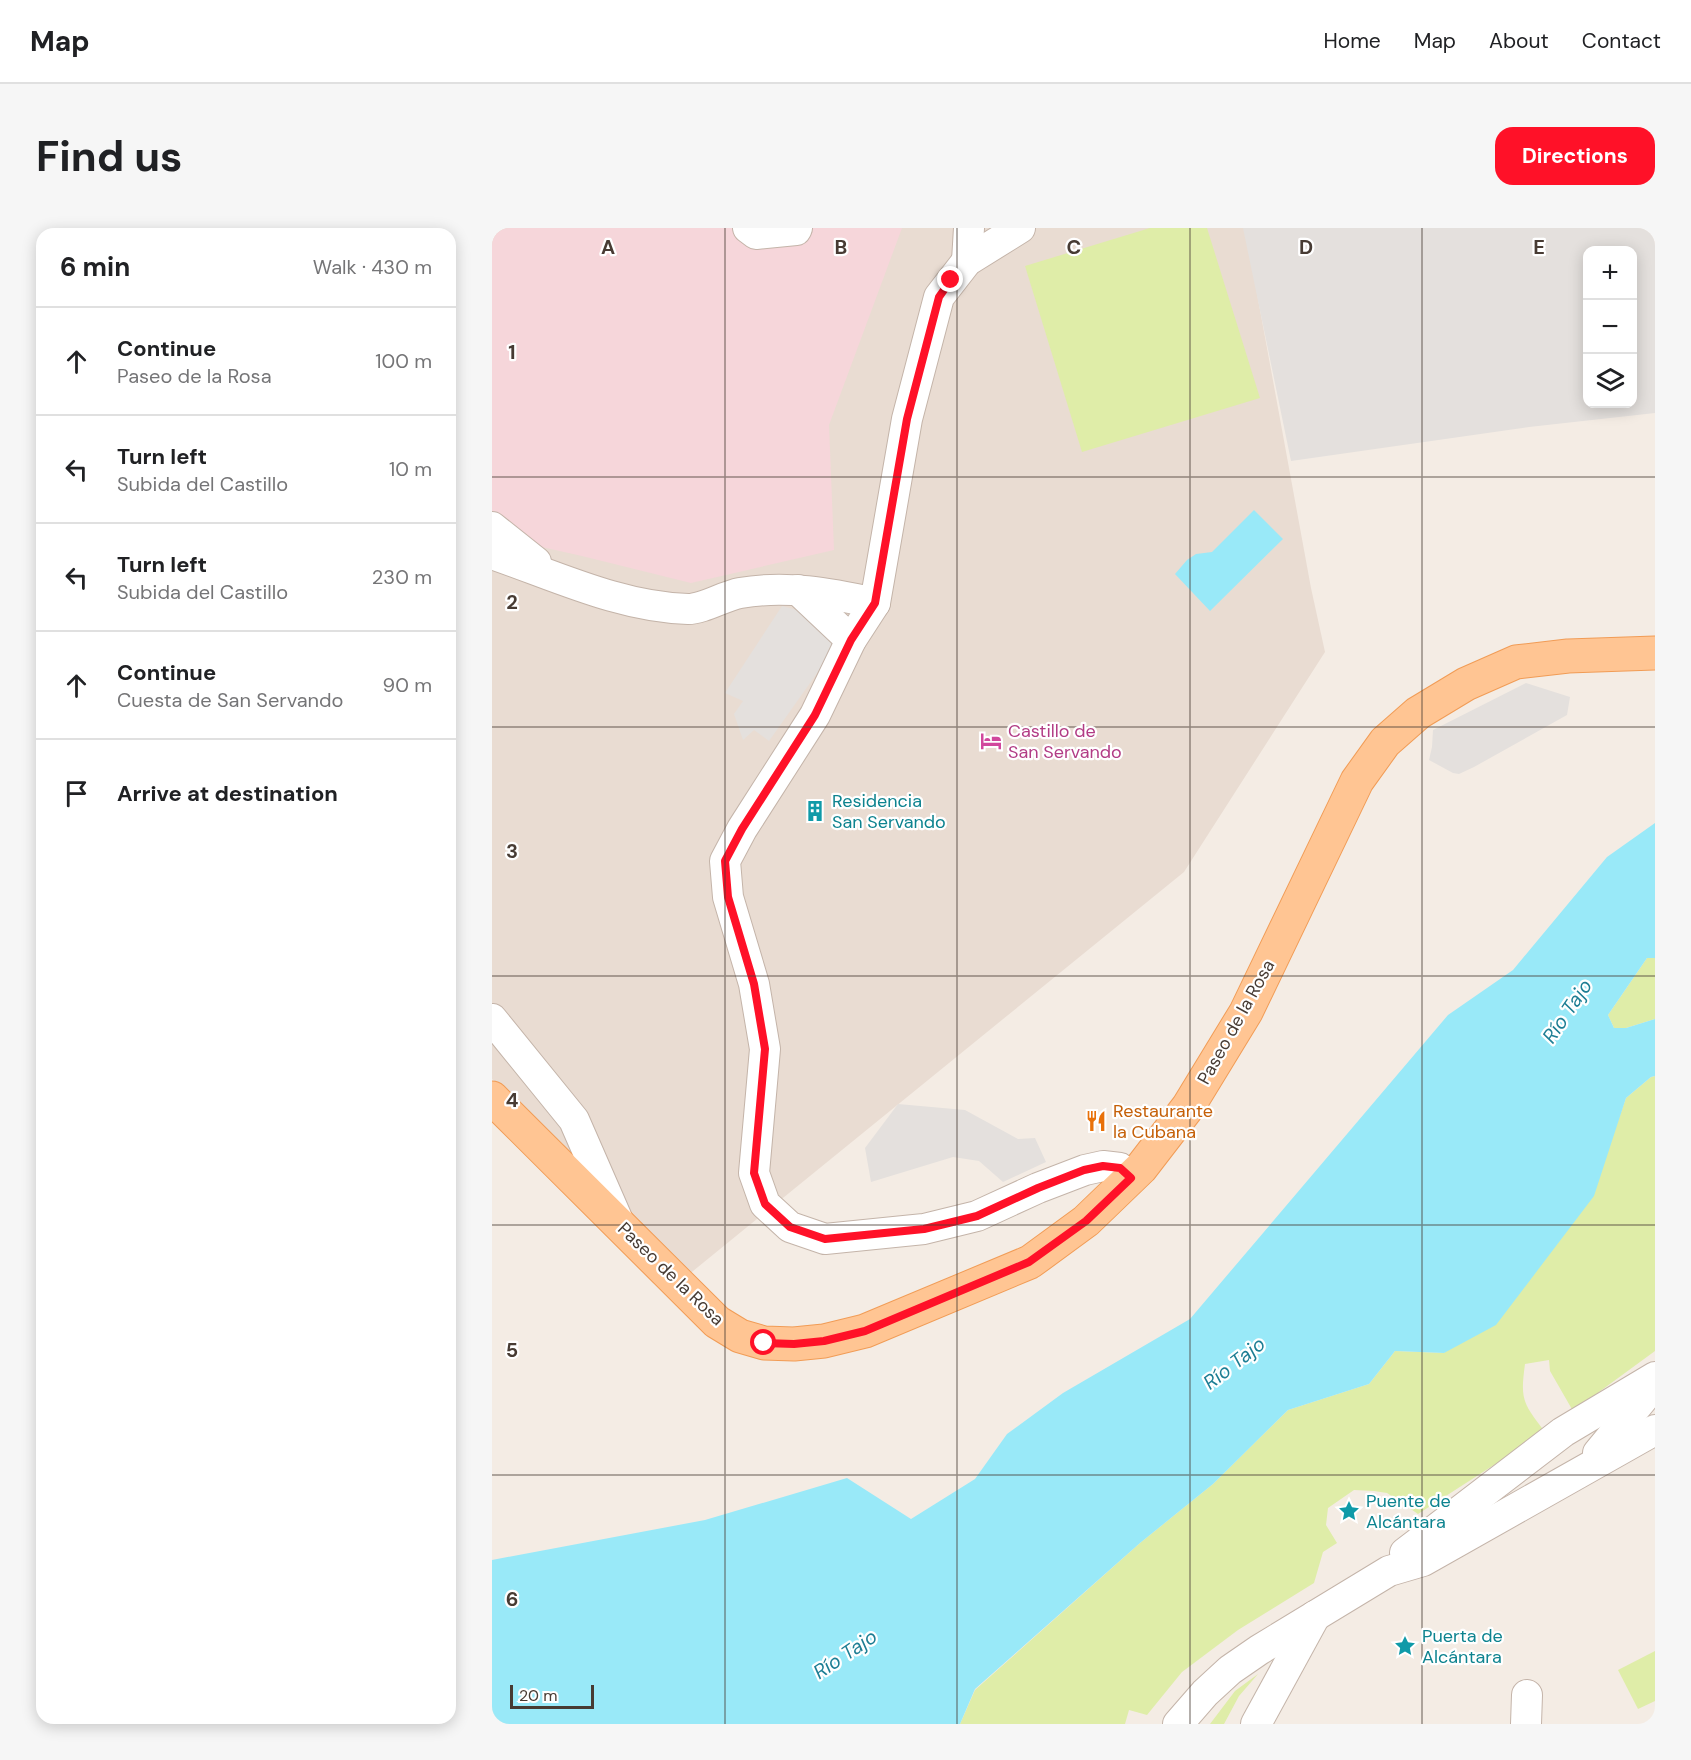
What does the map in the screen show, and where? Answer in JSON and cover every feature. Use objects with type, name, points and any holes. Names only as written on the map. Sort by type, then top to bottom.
[{"type":"main road","name":"Paseo de la Rosa","points":[[492,1098],[717,1322],[740,1336],[764,1343],[794,1344],[824,1341],[865,1331],[1029,1262],[1086,1221],[1141,1168],[1188,1107],[1246,1012],[1357,781],[1385,742],[1418,713],[1466,684],[1516,662],[1568,656],[1655,653]]},
{"type":"street","points":[[748,228],[756,234],[796,230],[797,228]]},
{"type":"street","points":[[967,261],[969,228]]},
{"type":"street","points":[[1014,229],[967,261],[939,297],[907,419],[875,603],[851,640],[815,715],[742,829],[725,861],[728,897],[754,984],[765,1049],[754,1173],[765,1204],[790,1227],[825,1239],[924,1229],[977,1216],[1038,1188],[1084,1170],[1103,1166],[1120,1168],[1131,1178]]},
{"type":"street","points":[[492,527],[549,574]]},
{"type":"street","points":[[492,554],[631,603],[691,609],[740,593],[785,589],[824,592],[875,603]]},
{"type":"street","points":[[798,590],[851,640]]},
{"type":"street","points":[[492,1019],[574,1120],[620,1225]]},
{"type":"street","points":[[1389,1571],[1402,1555],[1563,1432],[1655,1377]]},
{"type":"street","points":[[1178,1724],[1205,1693],[1230,1670],[1315,1615],[1389,1571],[1423,1561],[1582,1471],[1646,1420],[1655,1384]]},
{"type":"street","points":[[1563,1432],[1646,1420]]},
{"type":"street","points":[[1257,1724],[1315,1615]]},
{"type":"shaded area","points":[[492,228],[1245,228],[1311,588],[1325,652],[1184,872],[682,1280],[492,1079]]},
{"type":"shaded area","points":[[492,228],[902,228],[829,425],[834,550],[691,583],[492,536]]},
{"type":"shaded area","points":[[1243,228],[1655,228],[1655,413],[1529,427],[1291,461]]},
{"type":"shaded area","points":[[782,606],[827,618],[839,642],[769,741],[754,730],[743,740],[734,714],[743,701],[725,693]]},
{"type":"shaded area","points":[[1526,683],[1570,697],[1567,715],[1459,774],[1429,760],[1433,730]]},
{"type":"shaded area","points":[[898,1104],[965,1110],[1018,1139],[1035,1138],[1046,1162],[1003,1182],[979,1161],[953,1157],[871,1182],[865,1148]]},
{"type":"green space","points":[[1150,228],[1207,228],[1260,398],[1082,452],[1025,266]]},
{"type":"green space","points":[[1647,958],[1655,958],[1655,1019],[1626,1028],[1614,1028],[1608,1015]]},
{"type":"green space","points":[[1655,1076],[1655,1351],[1573,1411],[1550,1371],[1549,1360],[1525,1364],[1523,1394],[1525,1401],[1545,1432],[1418,1514],[1387,1493],[1374,1491],[1354,1490],[1328,1508],[1326,1525],[1337,1543],[1323,1552],[1314,1583],[1238,1630],[1182,1672],[1147,1715],[1129,1710],[1125,1724],[960,1724],[975,1690],[1140,1543],[1213,1484],[1288,1410],[1369,1384],[1395,1351],[1444,1353],[1612,1138],[1626,1098]]},
{"type":"green space","points":[[1655,1651],[1655,1701],[1638,1709],[1618,1670]]},
{"type":"green space","points":[[1258,1674],[1239,1696],[1224,1724],[1210,1724],[1235,1691]]},
{"type":"water","points":[[1254,510],[1283,539],[1210,611],[1175,574],[1187,560],[1196,554],[1212,552]]},
{"type":"water","name":"Río Tajo","points":[[1655,823],[1655,958],[1647,958],[1608,1015],[1614,1028],[1626,1028],[1655,1019],[1655,1076],[1626,1098],[1594,1196],[1496,1325],[1444,1353],[1395,1351],[1369,1384],[1288,1410],[1213,1484],[1140,1543],[975,1689],[960,1724],[492,1724],[492,1560],[705,1520],[847,1478],[911,1519],[975,1479],[1007,1434],[1063,1393],[1190,1319],[1448,1015],[1513,970],[1607,857]]},
{"type":"place","name":"Castillo de San Servando","points":[[991,741]]},
{"type":"place","name":"Residencia San Servando","points":[[815,811]]},
{"type":"place","name":"Restaurante la Cubana","points":[[1096,1121]]},
{"type":"place","name":"Puente de Alcántara","points":[[1349,1511]]},
{"type":"place","name":"Puerta de Alcántara","points":[[1405,1646]]},
{"type":"route","points":[[764,1343],[794,1344],[824,1341],[865,1331],[1029,1262],[1086,1221],[1131,1178],[1120,1168],[1103,1166],[1084,1170],[1038,1188],[977,1216],[924,1229],[825,1239],[790,1227],[765,1204],[754,1173],[754,1148],[765,1049],[754,984],[728,897],[725,861],[742,829],[815,715],[851,640],[875,603],[907,419],[939,297],[951,280]]}]
